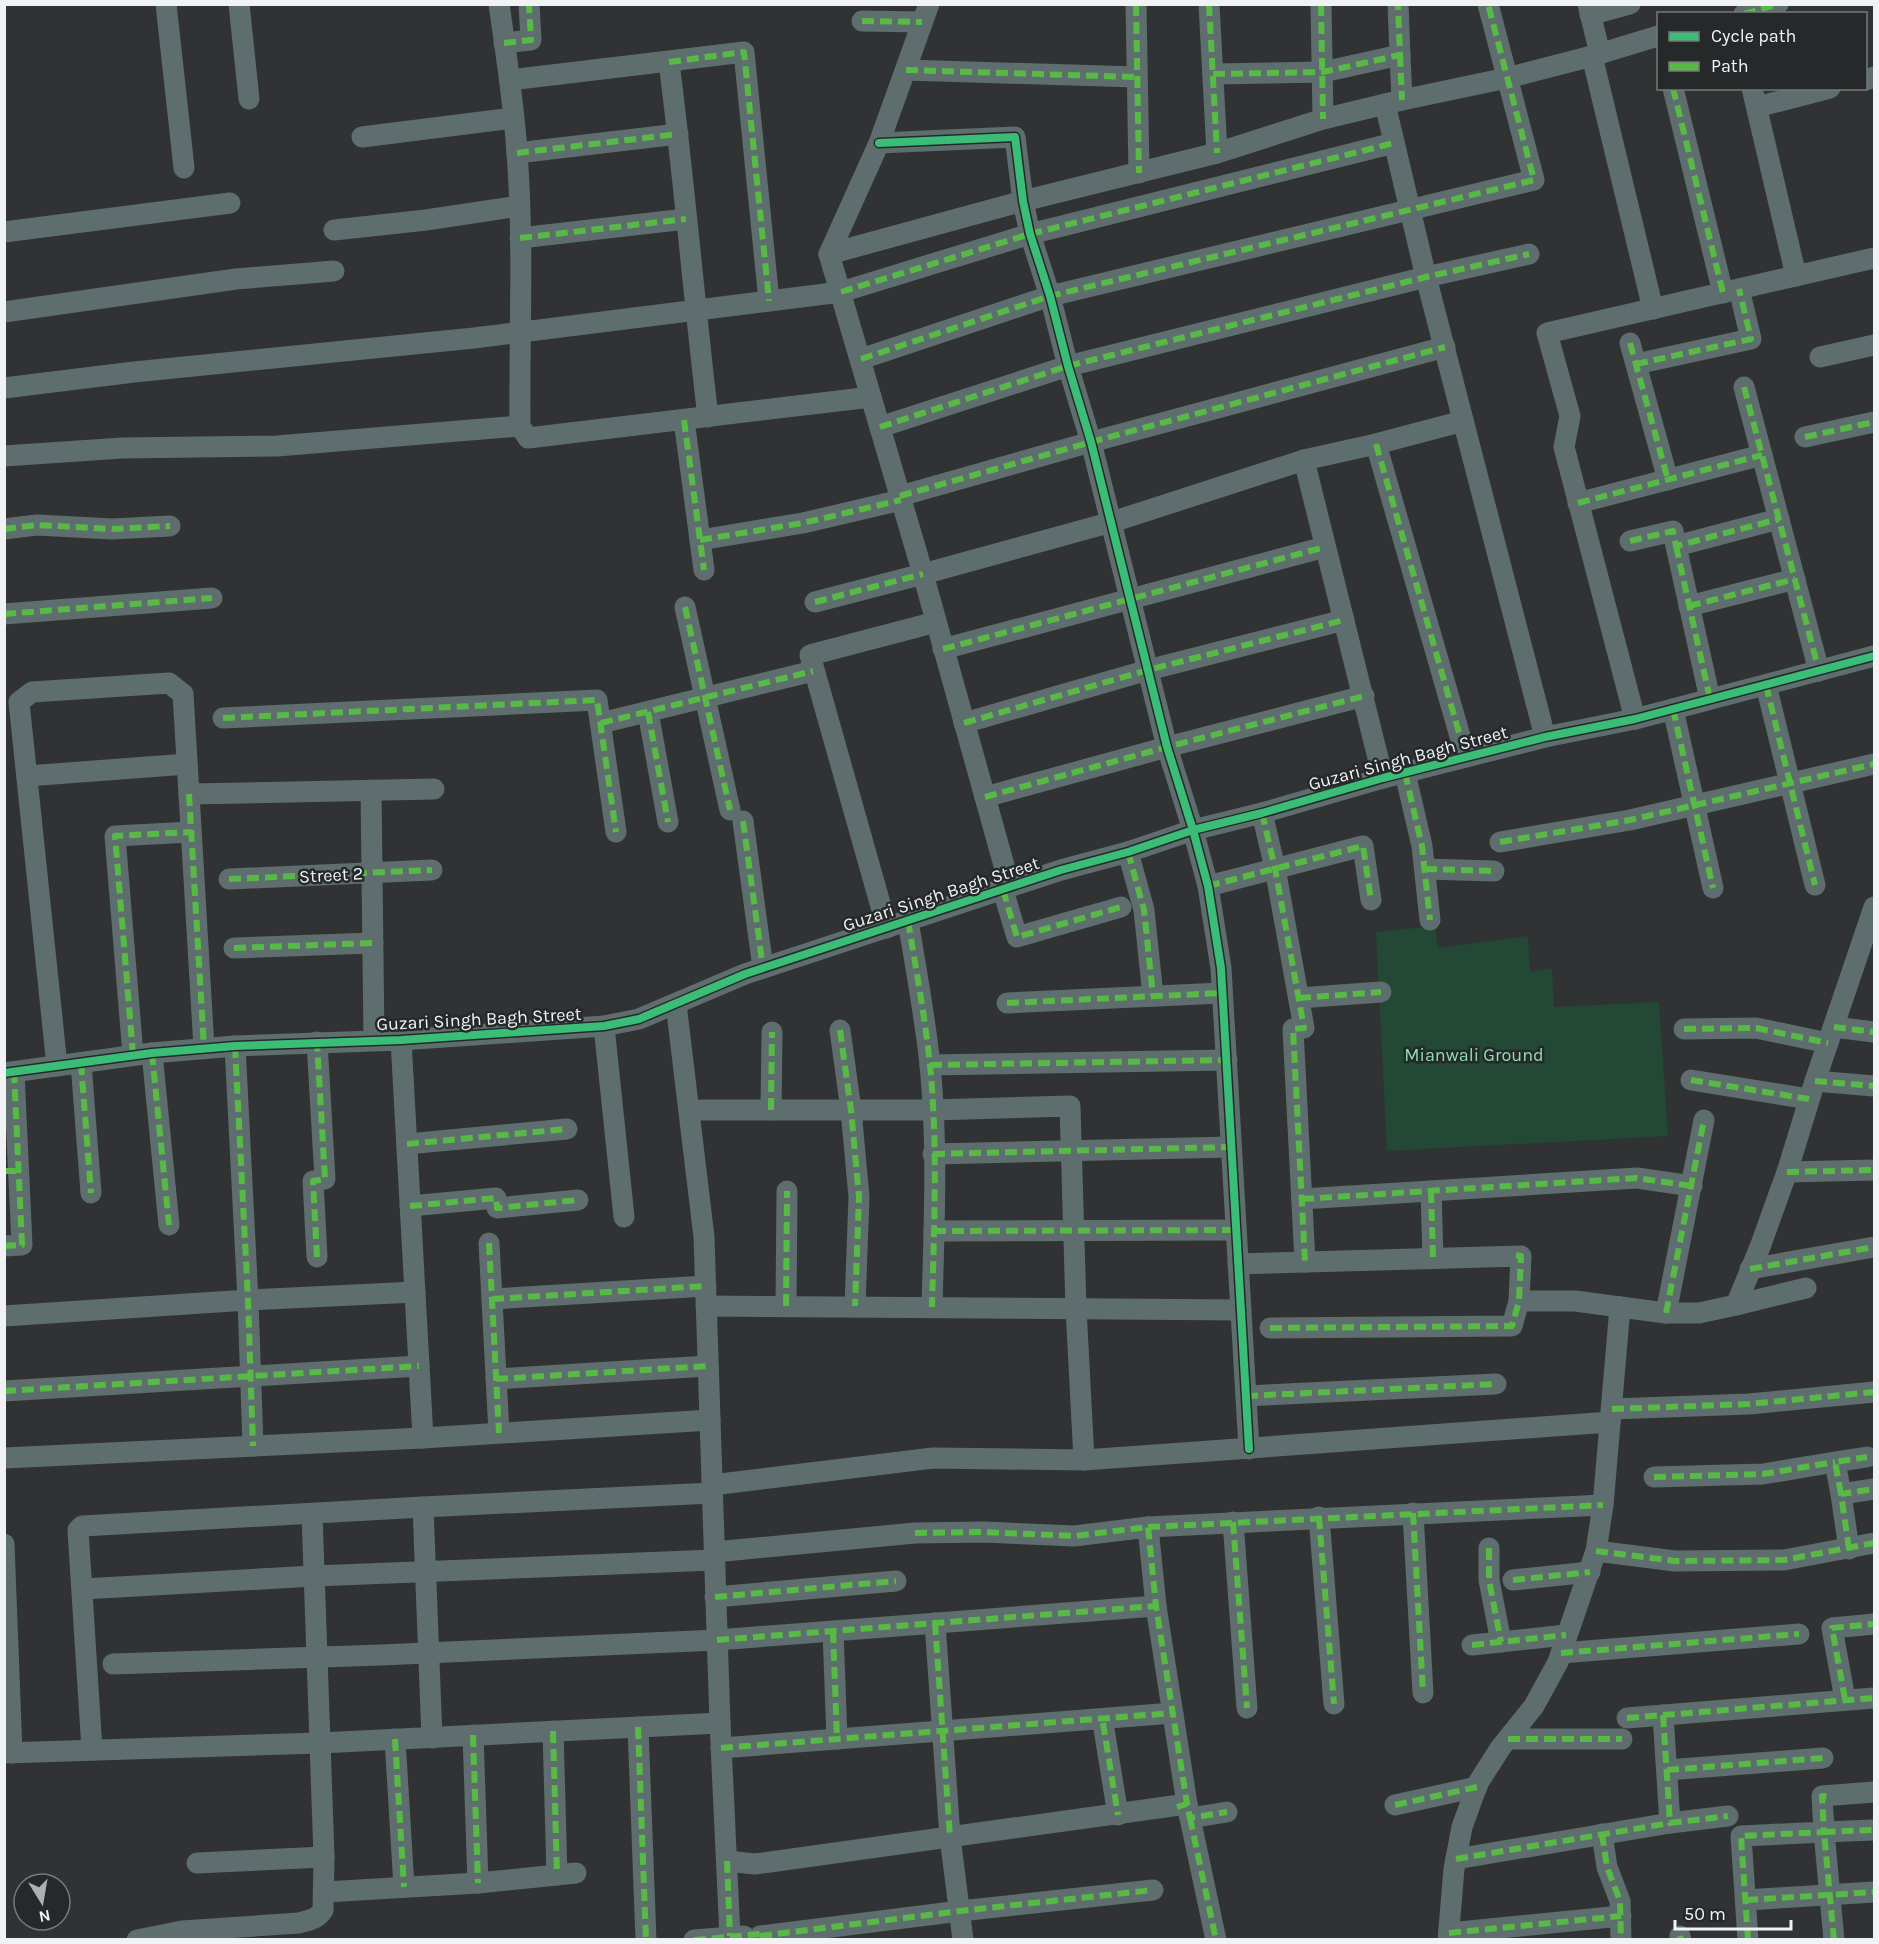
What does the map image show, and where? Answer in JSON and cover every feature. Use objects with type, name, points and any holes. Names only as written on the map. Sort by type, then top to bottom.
[{"type":"street","points":[[166,4],[184,168]]},
{"type":"street","points":[[238,4],[249,99]]},
{"type":"street","points":[[499,4],[510,80],[517,153],[522,287],[519,332],[520,426],[528,438],[871,397]]},
{"type":"street","points":[[504,43],[531,40],[529,4]]},
{"type":"street","points":[[1136,4],[1139,173]]},
{"type":"street","points":[[1209,4],[1217,153]]},
{"type":"street","points":[[1321,4],[1323,119]]},
{"type":"street","points":[[1398,4],[1400,55],[1394,102],[1394,143],[1426,277],[1545,737]]},
{"type":"street","points":[[861,359],[1050,296],[1534,180],[1488,4]]},
{"type":"street","points":[[1630,4],[1589,10],[1596,55],[1653,309]]},
{"type":"street","points":[[1751,12],[1778,4]]},
{"type":"street","points":[[862,21],[925,13],[879,143],[829,254],[923,574],[985,797],[1017,937],[1120,907]]},
{"type":"street","points":[[829,254],[1023,201],[1217,153],[1323,119],[1507,78],[1657,37]]},
{"type":"street","points":[[510,80],[744,52],[768,301]]},
{"type":"street","points":[[1213,74],[1323,72],[1400,55]]},
{"type":"street","points":[[669,62],[708,417]]},
{"type":"street","points":[[906,70],[1136,77]]},
{"type":"street","points":[[1636,364],[1751,339],[1731,291],[1674,90]]},
{"type":"street","points":[[1796,276],[1754,98],[1815,90]]},
{"type":"street","points":[[362,137],[513,118]]},
{"type":"street","points":[[517,153],[678,134]]},
{"type":"street","points":[[879,143],[1015,137],[1023,201],[1030,234],[1050,296],[1112,522],[1167,747],[1208,886],[1221,968],[1250,1449]]},
{"type":"street","points":[[4,388],[134,372],[366,350],[841,292],[1030,234],[1394,143]]},
{"type":"street","points":[[4,232],[230,203]]},
{"type":"street","points":[[334,230],[426,220],[519,206]]},
{"type":"street","points":[[520,238],[686,219]]},
{"type":"street","points":[[880,427],[1068,366],[1426,277],[1529,254]]},
{"type":"street","points":[[1635,719],[1564,447],[1570,416],[1547,333],[1875,258]]},
{"type":"street","points":[[4,312],[236,279],[334,271]]},
{"type":"street","points":[[1630,343],[1668,480]]},
{"type":"street","points":[[1820,357],[1875,345]]},
{"type":"street","points":[[700,540],[803,523],[901,498],[1090,442],[1445,347]]},
{"type":"street","points":[[1744,387],[1820,671]]},
{"type":"street","points":[[684,420],[704,570]]},
{"type":"street","points":[[815,602],[1112,522],[1304,460],[1463,421]]},
{"type":"street","points":[[1805,437],[1875,422]]},
{"type":"street","points":[[4,456],[122,448],[277,446],[520,426]]},
{"type":"street","points":[[1376,444],[1466,757]]},
{"type":"street","points":[[1578,503],[1762,455]]},
{"type":"street","points":[[1304,460],[1383,778]]},
{"type":"street","points":[[1676,546],[1779,519]]},
{"type":"street","points":[[4,529],[37,525],[112,529],[170,525]]},
{"type":"street","points":[[1630,541],[1673,531],[1710,699]]},
{"type":"street","points":[[943,648],[1325,547]]},
{"type":"street","points":[[1689,606],[1795,579]]},
{"type":"street","points":[[4,614],[212,598]]},
{"type":"street","points":[[685,607],[737,815],[763,968]]},
{"type":"street","points":[[964,723],[1148,670],[1344,620]]},
{"type":"street","points":[[886,928],[813,671],[811,654],[936,622]]},
{"type":"street","name":"Guzari Singh Bagh Street","points":[[9,1073],[142,1054],[204,1048],[401,1040],[604,1026],[639,1019],[763,968],[1061,870],[1128,852],[1193,830],[1262,813],[1383,778],[1545,737],[1635,719],[1875,656]]},
{"type":"street","points":[[601,723],[813,671]]},
{"type":"street","points":[[57,1066],[19,702],[32,692],[169,683],[183,694],[204,1048]]},
{"type":"street","points":[[1766,685],[1815,885]]},
{"type":"street","points":[[985,797],[1364,696]]},
{"type":"street","points":[[223,718],[597,700],[616,832]]},
{"type":"street","points":[[1672,709],[1713,888]]},
{"type":"street","points":[[648,712],[668,822]]},
{"type":"street","points":[[27,776],[187,764]]},
{"type":"street","points":[[1500,842],[1630,820],[1875,764]]},
{"type":"street","points":[[1405,773],[1422,846],[1430,920]]},
{"type":"street","points":[[189,794],[435,789]]},
{"type":"street","points":[[370,790],[374,1040]]},
{"type":"street","points":[[1262,813],[1275,868],[1304,1028],[1293,1029],[1305,1262]]},
{"type":"street","points":[[169,1225],[142,1054],[115,836],[191,832]]},
{"type":"street","points":[[1208,886],[1363,846],[1371,900]]},
{"type":"street","points":[[1128,852],[1144,910],[1153,996]]},
{"type":"street","points":[[1425,868],[1494,871]]},
{"type":"street","name":"Street 2","points":[[229,879],[432,870]]},
{"type":"street","points":[[1736,1305],[1786,1172],[1831,1035],[1869,947],[1875,908]]},
{"type":"street","points":[[908,921],[930,1065],[933,1110],[932,1307]]},
{"type":"street","points":[[234,948],[373,943]]},
{"type":"street","points":[[1299,998],[1381,992]]},
{"type":"street","points":[[1007,1002],[1222,993]]},
{"type":"street","points":[[676,1004],[704,1237],[715,1597],[730,1936]]},
{"type":"street","points":[[604,1026],[624,1217]]},
{"type":"street","points":[[1684,1029],[1756,1028],[1831,1035],[1875,1032]]},
{"type":"street","points":[[840,1030],[851,1110],[859,1197],[855,1306]]},
{"type":"street","points":[[771,1110],[772,1032]]},
{"type":"street","points":[[401,1040],[423,1438]]},
{"type":"street","points":[[317,1042],[325,1179],[313,1181],[317,1257]]},
{"type":"street","points":[[235,1046],[253,1446]]},
{"type":"street","points":[[930,1065],[1227,1060]]},
{"type":"street","points":[[81,1063],[92,1193]]},
{"type":"street","points":[[4,1246],[22,1245],[12,1171],[9,1073]]},
{"type":"street","points":[[1691,1080],[1812,1090],[1875,1086]]},
{"type":"street","points":[[689,1110],[933,1110],[1070,1107],[1076,1308],[1084,1460]]},
{"type":"street","points":[[1666,1313],[1704,1120]]},
{"type":"street","points":[[407,1144],[567,1130]]},
{"type":"street","points":[[933,1154],[1231,1147]]},
{"type":"street","points":[[1786,1172],[1875,1170]]},
{"type":"street","points":[[1302,1199],[1637,1178],[1692,1186]]},
{"type":"street","points":[[786,1306],[787,1191]]},
{"type":"street","points":[[1431,1191],[1432,1258]]},
{"type":"street","points":[[410,1206],[496,1198],[497,1208],[578,1200]]},
{"type":"street","points":[[934,1231],[1236,1230]]},
{"type":"street","points":[[489,1243],[499,1433]]},
{"type":"street","points":[[1750,1269],[1875,1247]]},
{"type":"street","points":[[1238,1264],[1521,1256],[1519,1301],[1512,1326],[1270,1328]]},
{"type":"street","points":[[1519,1301],[1575,1301],[1666,1313],[1699,1313],[1806,1288]]},
{"type":"street","points":[[4,1316],[248,1300],[415,1293]]},
{"type":"street","points":[[492,1299],[706,1296],[786,1306],[1241,1310]]},
{"type":"street","points":[[1620,1307],[1603,1505],[1596,1551],[1558,1662],[1534,1706],[1508,1738],[1477,1787],[1462,1827],[1456,1859],[1449,1936],[1621,1916]]},
{"type":"street","points":[[4,1390],[419,1366]]},
{"type":"street","points":[[496,1379],[708,1366]]},
{"type":"street","points":[[1246,1396],[1496,1384]]},
{"type":"street","points":[[92,1750],[78,1530],[82,1526],[712,1489],[933,1458],[1084,1460],[1250,1449],[1777,1403],[1875,1392]]},
{"type":"street","points":[[4,1458],[423,1438],[711,1420]]},
{"type":"street","points":[[1654,1478],[1762,1474],[1867,1457]]},
{"type":"street","points":[[1835,1462],[1849,1549]]},
{"type":"street","points":[[1841,1494],[1875,1490]]},
{"type":"street","points":[[83,1589],[714,1556],[915,1533],[984,1532],[1074,1536],[1148,1527],[1233,1522],[1603,1505]]},
{"type":"street","points":[[423,1506],[432,1738]]},
{"type":"street","points":[[1413,1513],[1423,1693]]},
{"type":"street","points":[[137,1940],[182,1931],[299,1931],[321,1915],[325,1892],[312,1514]]},
{"type":"street","points":[[1319,1517],[1334,1704]]},
{"type":"street","points":[[1233,1522],[1247,1708]]},
{"type":"street","points":[[1148,1527],[1156,1606],[1188,1811],[1216,1940]]},
{"type":"street","points":[[1596,1551],[1675,1560],[1773,1560],[1875,1543]]},
{"type":"street","points":[[4,1544],[8,1753],[320,1743],[720,1723]]},
{"type":"street","points":[[1489,1548],[1489,1580],[1501,1642]]},
{"type":"street","points":[[1513,1580],[1590,1572]]},
{"type":"street","points":[[715,1597],[896,1581]]},
{"type":"street","points":[[113,1664],[717,1640],[1156,1606]]},
{"type":"street","points":[[935,1623],[950,1837],[963,1940]]},
{"type":"street","points":[[1845,1699],[1832,1628],[1875,1624]]},
{"type":"street","points":[[833,1630],[837,1739]]},
{"type":"street","points":[[1472,1645],[1501,1642],[1564,1644],[1799,1634]]},
{"type":"street","points":[[1627,1718],[1875,1698]]},
{"type":"street","points":[[721,1748],[1173,1713]]},
{"type":"street","points":[[1663,1715],[1670,1823]]},
{"type":"street","points":[[1103,1724],[1118,1815]]},
{"type":"street","points":[[638,1727],[646,1940]]},
{"type":"street","points":[[325,1892],[478,1883],[567,1874],[554,1731]]},
{"type":"street","points":[[473,1735],[478,1883]]},
{"type":"street","points":[[1508,1738],[1622,1739]]},
{"type":"street","points":[[395,1739],[405,1887]]},
{"type":"street","points":[[1666,1770],[1823,1758]]},
{"type":"street","points":[[1395,1805],[1477,1787]]},
{"type":"street","points":[[1834,1940],[1822,1796],[1875,1792]]},
{"type":"street","points":[[727,1862],[755,1864],[1118,1815],[1188,1811],[1227,1812]]},
{"type":"street","points":[[1456,1859],[1670,1823],[1728,1816]]},
{"type":"street","points":[[1748,1940],[1741,1836],[1875,1830]]},
{"type":"street","points":[[1602,1834],[1607,1867],[1620,1901],[1621,1940]]},
{"type":"street","points":[[197,1863],[324,1857]]},
{"type":"street","points":[[694,1940],[760,1934],[761,1938],[960,1911],[1152,1890]]},
{"type":"street","points":[[1746,1900],[1875,1892]]},
{"type":"green space","name":"Mianwali Ground","points":[[1436,926],[1437,948],[1528,936],[1530,972],[1552,968],[1554,1007],[1659,1002],[1668,1136],[1387,1151],[1376,932]]},
{"type":"marked path","points":[[504,43],[531,40],[529,4]]},
{"type":"marked path","points":[[1136,4],[1139,173]]},
{"type":"marked path","points":[[1209,4],[1217,153]]},
{"type":"marked path","points":[[1321,4],[1323,119]]},
{"type":"marked path","points":[[1213,74],[1323,72],[1400,55],[1398,4]]},
{"type":"marked path","points":[[861,359],[1050,296],[1534,180],[1488,4]]},
{"type":"marked path","points":[[1751,12],[1778,4]]},
{"type":"marked path","points":[[862,21],[922,22]]},
{"type":"marked path","points":[[669,62],[744,52],[769,301]]},
{"type":"marked path","points":[[1400,55],[1402,100]]},
{"type":"marked path","points":[[906,70],[1136,77]]},
{"type":"marked path","points":[[1673,90],[1723,293]]},
{"type":"marked path","points":[[517,153],[678,134]]},
{"type":"marked path","points":[[841,292],[1030,234],[1394,143]]},
{"type":"marked path","points":[[520,238],[686,219]]},
{"type":"marked path","points":[[880,427],[1068,366],[1426,277],[1529,254]]},
{"type":"marked path","points":[[1636,364],[1751,339],[1739,289]]},
{"type":"marked path","points":[[1630,343],[1668,480]]},
{"type":"marked path","points":[[900,496],[1445,347]]},
{"type":"marked path","points":[[1744,387],[1819,671]]},
{"type":"marked path","points":[[684,420],[704,570]]},
{"type":"marked path","points":[[1805,437],[1874,422]]},
{"type":"marked path","points":[[1376,444],[1466,757]]},
{"type":"marked path","points":[[1578,503],[1762,455]]},
{"type":"marked path","points":[[700,540],[803,523],[901,500]]},
{"type":"marked path","points":[[1630,541],[1673,531],[1676,546],[1779,519]]},
{"type":"marked path","points":[[4,529],[37,525],[112,529],[170,526]]},
{"type":"marked path","points":[[1676,546],[1710,699]]},
{"type":"marked path","points":[[943,649],[1325,547]]},
{"type":"marked path","points":[[815,602],[923,574]]},
{"type":"marked path","points":[[1689,606],[1795,579]]},
{"type":"marked path","points":[[4,614],[212,598]]},
{"type":"marked path","points":[[685,607],[730,810]]},
{"type":"marked path","points":[[964,723],[1148,670],[1344,620]]},
{"type":"marked path","points":[[601,723],[813,671]]},
{"type":"marked path","points":[[1766,685],[1815,885]]},
{"type":"marked path","points":[[985,797],[1364,696]]},
{"type":"marked path","points":[[223,718],[597,700],[616,832]]},
{"type":"marked path","points":[[1673,709],[1713,888]]},
{"type":"marked path","points":[[648,712],[668,822]]},
{"type":"marked path","points":[[1500,842],[1630,820],[1874,764]]},
{"type":"marked path","points":[[1405,773],[1422,846],[1430,920]]},
{"type":"marked path","points":[[189,794],[204,1048]]},
{"type":"marked path","points":[[1262,813],[1275,868],[1304,1028],[1293,1029],[1305,1262]]},
{"type":"marked path","points":[[743,821],[763,968]]},
{"type":"marked path","points":[[133,1055],[115,836],[191,832]]},
{"type":"marked path","points":[[1208,886],[1363,846],[1371,900]]},
{"type":"marked path","points":[[1128,852],[1144,910],[1153,996]]},
{"type":"marked path","points":[[1425,869],[1494,871]]},
{"type":"marked path","points":[[229,879],[432,870]]},
{"type":"marked path","points":[[1003,890],[1017,937],[1121,907]]},
{"type":"marked path","points":[[908,921],[926,1029],[934,1125],[932,1307]]},
{"type":"marked path","points":[[234,948],[373,943]]},
{"type":"marked path","points":[[1299,998],[1381,992]]},
{"type":"marked path","points":[[1007,1003],[1222,993]]},
{"type":"marked path","points":[[1834,1027],[1874,1032]]},
{"type":"marked path","points":[[1684,1029],[1756,1028],[1828,1043]]},
{"type":"marked path","points":[[840,1030],[851,1110],[859,1197],[855,1306]]},
{"type":"marked path","points":[[771,1110],[772,1032]]},
{"type":"marked path","points":[[317,1042],[325,1179],[313,1181],[317,1257]]},
{"type":"marked path","points":[[235,1046],[253,1446]]},
{"type":"marked path","points":[[152,1053],[169,1225]]},
{"type":"marked path","points":[[930,1065],[1227,1060]]},
{"type":"marked path","points":[[81,1063],[91,1193]]},
{"type":"marked path","points":[[4,1246],[22,1245],[14,1072]]},
{"type":"marked path","points":[[1691,1080],[1809,1099]]},
{"type":"marked path","points":[[1815,1081],[1874,1086]]},
{"type":"marked path","points":[[1666,1313],[1704,1120]]},
{"type":"marked path","points":[[407,1144],[567,1129]]},
{"type":"marked path","points":[[933,1154],[1231,1147]]},
{"type":"marked path","points":[[1787,1172],[1874,1170]]},
{"type":"marked path","points":[[4,1171],[19,1171]]},
{"type":"marked path","points":[[1302,1199],[1637,1178],[1692,1186]]},
{"type":"marked path","points":[[786,1306],[787,1191]]},
{"type":"marked path","points":[[1431,1191],[1433,1258]]},
{"type":"marked path","points":[[410,1206],[496,1198],[497,1208],[578,1200]]},
{"type":"marked path","points":[[934,1231],[1236,1230]]},
{"type":"marked path","points":[[489,1243],[499,1433]]},
{"type":"marked path","points":[[1750,1269],[1874,1247]]},
{"type":"marked path","points":[[1270,1328],[1512,1326],[1519,1301],[1521,1256],[1516,1255]]},
{"type":"marked path","points":[[492,1299],[706,1286]]},
{"type":"marked path","points":[[4,1391],[419,1366]]},
{"type":"marked path","points":[[496,1379],[708,1366]]},
{"type":"marked path","points":[[1246,1396],[1496,1384]]},
{"type":"marked path","points":[[1612,1409],[1749,1404],[1874,1392]]},
{"type":"marked path","points":[[1841,1494],[1835,1462],[1867,1457]]},
{"type":"marked path","points":[[1654,1477],[1763,1474],[1835,1462]]},
{"type":"marked path","points":[[1849,1549],[1841,1494],[1874,1489]]},
{"type":"marked path","points":[[1148,1527],[1603,1505]]},
{"type":"marked path","points":[[1413,1513],[1423,1693]]},
{"type":"marked path","points":[[1319,1517],[1334,1704]]},
{"type":"marked path","points":[[1233,1522],[1247,1708]]},
{"type":"marked path","points":[[915,1533],[984,1532],[1074,1536],[1148,1527],[1156,1606],[1187,1804]]},
{"type":"marked path","points":[[1596,1551],[1675,1561],[1784,1560],[1874,1543]]},
{"type":"marked path","points":[[1489,1548],[1489,1580],[1501,1642]]},
{"type":"marked path","points":[[1513,1580],[1590,1572]]},
{"type":"marked path","points":[[715,1597],[896,1581]]},
{"type":"marked path","points":[[717,1640],[1156,1606]]},
{"type":"marked path","points":[[935,1623],[950,1837]]},
{"type":"marked path","points":[[1845,1699],[1832,1628],[1874,1624]]},
{"type":"marked path","points":[[833,1631],[837,1739]]},
{"type":"marked path","points":[[1561,1653],[1799,1634]]},
{"type":"marked path","points":[[1472,1645],[1566,1635]]},
{"type":"marked path","points":[[1627,1718],[1874,1698]]},
{"type":"marked path","points":[[721,1748],[1173,1713]]},
{"type":"marked path","points":[[1663,1715],[1670,1823],[1728,1816]]},
{"type":"marked path","points":[[1103,1723],[1118,1815]]},
{"type":"marked path","points":[[638,1727],[646,1940]]},
{"type":"marked path","points":[[553,1731],[557,1875]]},
{"type":"marked path","points":[[473,1735],[478,1883]]},
{"type":"marked path","points":[[395,1739],[404,1887]]},
{"type":"marked path","points":[[1508,1739],[1622,1739]]},
{"type":"marked path","points":[[1667,1770],[1823,1758]]},
{"type":"marked path","points":[[1395,1805],[1477,1787]]},
{"type":"marked path","points":[[1748,1940],[1741,1836],[1824,1832],[1822,1796],[1830,1796]]},
{"type":"marked path","points":[[1177,1807],[1187,1804],[1190,1818],[1227,1812]]},
{"type":"marked path","points":[[1190,1818],[1216,1940]]},
{"type":"marked path","points":[[1456,1859],[1670,1823]]},
{"type":"marked path","points":[[1834,1940],[1824,1832],[1874,1830]]},
{"type":"marked path","points":[[1602,1834],[1607,1867],[1620,1901],[1621,1940]]},
{"type":"marked path","points":[[727,1861],[730,1936]]},
{"type":"marked path","points":[[760,1936],[1153,1890]]},
{"type":"marked path","points":[[1746,1900],[1874,1892]]},
{"type":"marked path","points":[[1449,1933],[1621,1916]]},
{"type":"marked path","points":[[694,1940],[760,1934],[761,1940]]},
{"type":"marked path","points":[[1680,1936],[1681,1940]]},
{"type":"cycle path","points":[[879,143],[1015,137],[1023,201],[1030,234],[1091,442],[1167,747],[1208,886],[1221,968],[1249,1449]]},
{"type":"cycle path","points":[[4,1073],[152,1053],[235,1046],[401,1040],[604,1026],[639,1019],[745,974],[1061,870],[1128,852],[1193,830],[1262,813],[1383,778],[1545,737],[1635,719],[1874,656]]}]
